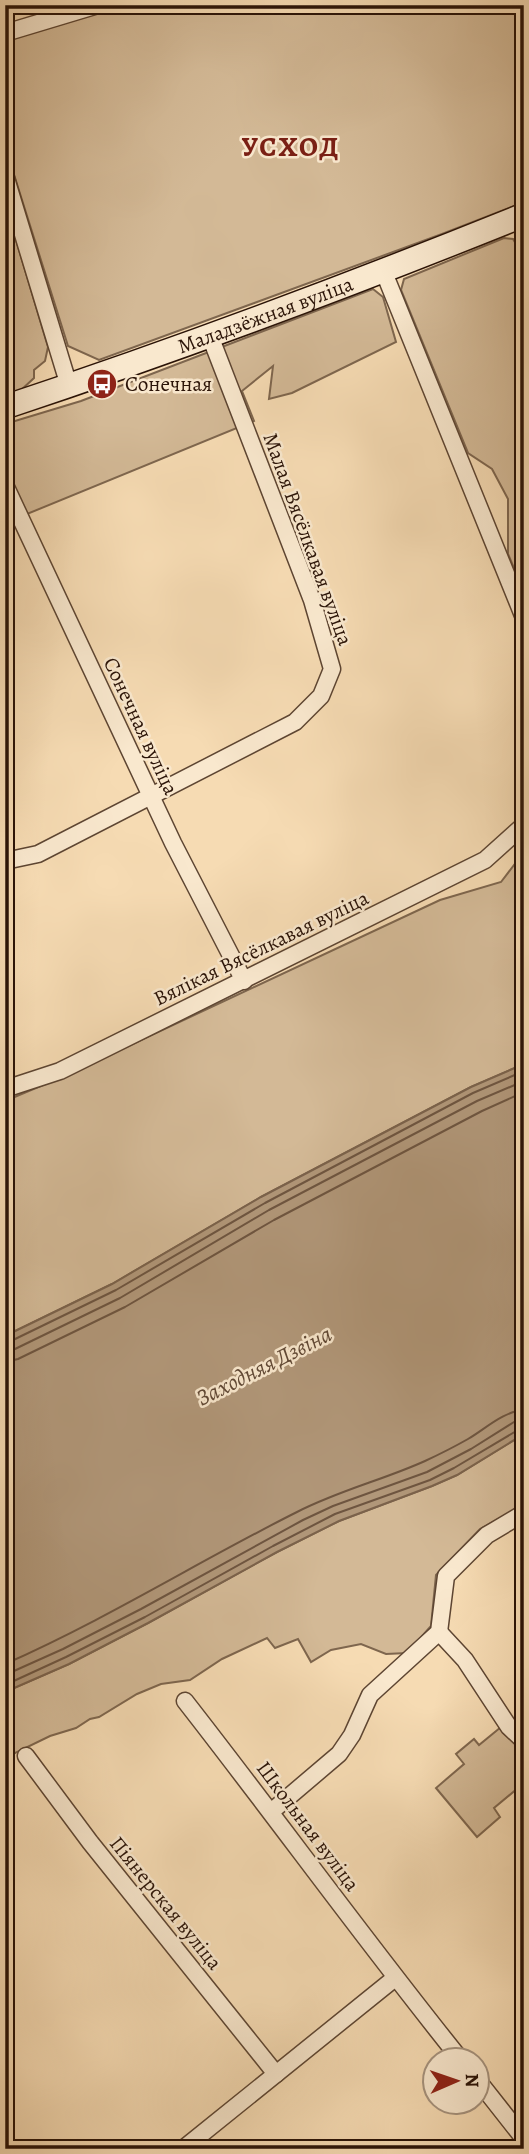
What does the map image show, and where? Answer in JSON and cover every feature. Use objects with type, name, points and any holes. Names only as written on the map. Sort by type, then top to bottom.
[{"type":"main road","name":"Маладзёжная вуліца","points":[[5,407],[210,336],[524,215]]},
{"type":"street","points":[[5,33],[98,5]]},
{"type":"street","points":[[5,175],[69,386]]},
{"type":"street","points":[[383,270],[524,618]]},
{"type":"street","name":"Малая Вясёлкавая вуліца","points":[[5,861],[38,854],[295,722],[321,696],[332,669],[312,600],[210,336]]},
{"type":"street","name":"Сонечная вуліца","points":[[5,485],[150,796],[244,981]]},
{"type":"street","name":"Вялікая Вясёлкавая вуліца","points":[[5,1089],[60,1071],[485,860],[524,825]]},
{"type":"street","points":[[272,1811],[339,1754],[352,1735],[370,1695],[439,1632],[446,1576],[487,1535],[524,1513]]},
{"type":"street","points":[[439,1632],[465,1660],[509,1727],[524,1741]]},
{"type":"street","name":"Школьная вуліца","points":[[186,1701],[272,1811],[395,1978],[450,2046]]},
{"type":"street","name":"Піянерская вуліца","points":[[26,1756],[90,1842],[276,2074]]},
{"type":"street","points":[[183,2149],[395,1978]]},
{"type":"street","points":[[490,2095],[524,2139]]},
{"type":"shaded area","points":[[125,5],[524,5],[524,202],[99,360],[68,346],[5,146],[5,41]]},
{"type":"shaded area","points":[[5,203],[48,347],[45,361],[34,370],[34,378],[20,391],[5,396]]},
{"type":"shaded area","points":[[504,238],[513,239],[524,257],[524,592],[508,554],[508,499],[492,469],[468,453],[401,290],[404,279]]},
{"type":"shaded area","points":[[373,289],[383,297],[396,342],[292,393],[269,399],[273,366],[242,391],[254,421],[5,523],[5,424],[81,401]]},
{"type":"shaded area","points":[[524,852],[524,1064],[471,1087],[261,1197],[112,1284],[5,1336],[5,1101],[62,1077],[440,900],[501,882]]},
{"type":"shaded area","points":[[524,1434],[524,1505],[480,1529],[436,1575],[431,1626],[407,1653],[386,1654],[361,1644],[331,1650],[311,1662],[298,1639],[275,1648],[267,1638],[222,1659],[190,1680],[161,1684],[137,1694],[99,1717],[50,1736],[5,1758],[5,1692],[69,1664],[339,1521],[457,1475]]},
{"type":"shaded area","points":[[501,1727],[524,1748],[524,1783],[494,1808],[500,1817],[477,1837],[436,1788],[464,1764],[456,1754],[474,1739],[479,1745]]},
{"type":"water","name":"Заходняя Дзвіна","points":[[524,1064],[524,1434],[457,1475],[339,1521],[69,1664],[5,1692],[5,1336],[112,1284],[261,1197],[471,1087]]},
{"type":"place","name":"Сонечная","points":[[102,384]]},
{"type":"district","name":"УСХОД","points":[[291,147]]}]
